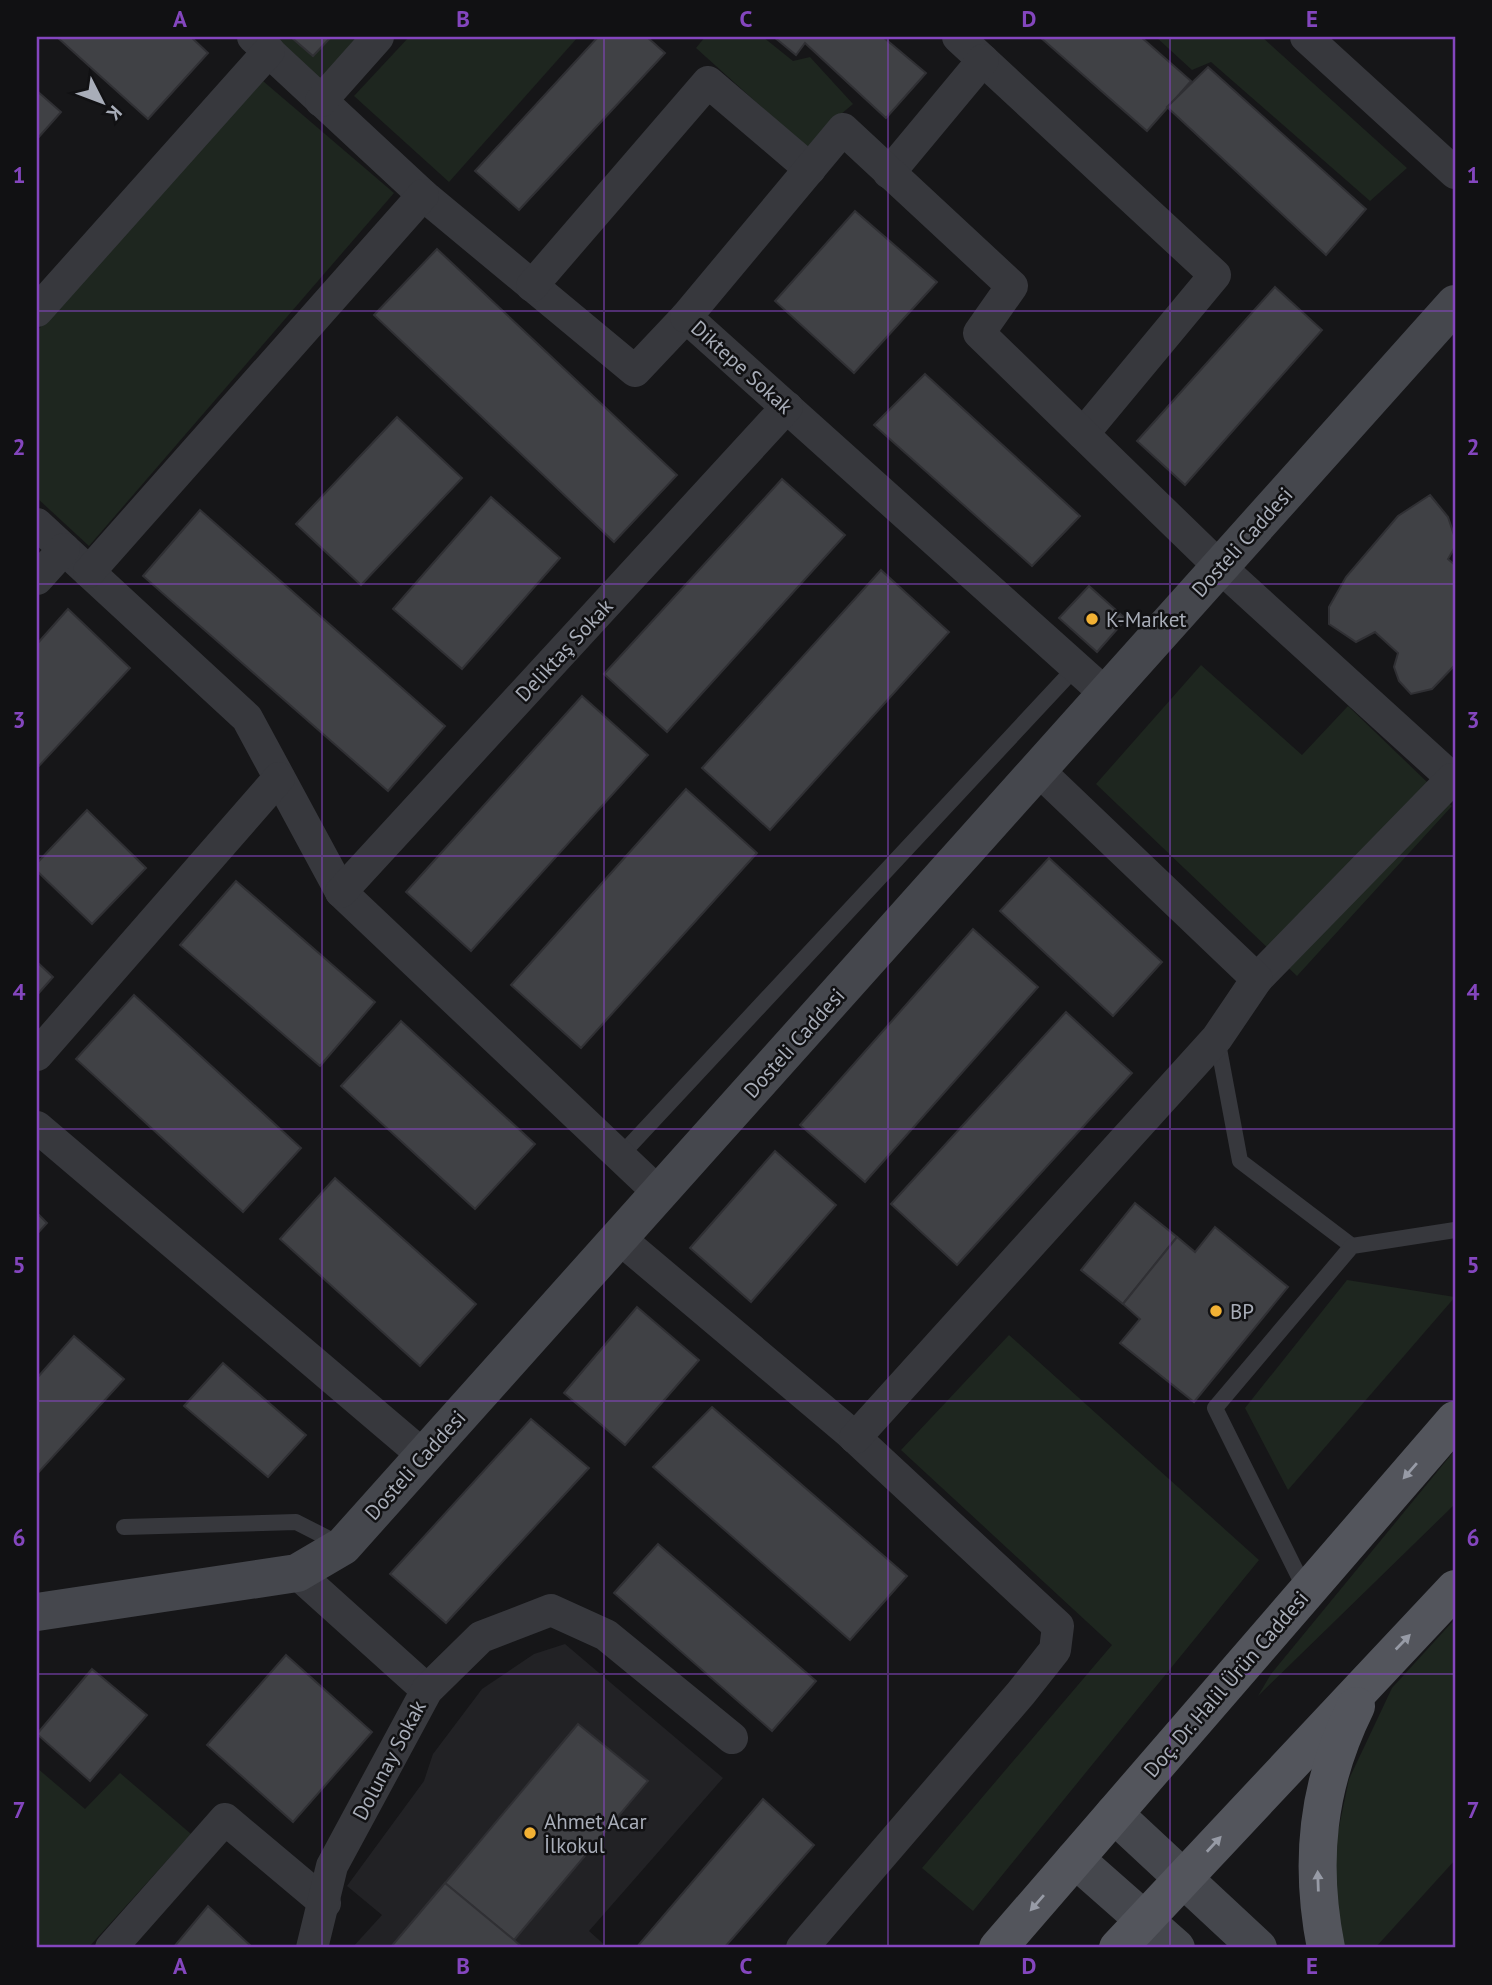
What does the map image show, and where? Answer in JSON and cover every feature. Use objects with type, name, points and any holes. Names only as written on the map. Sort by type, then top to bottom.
[{"type":"main road","name":"Doç. Dr. Halil Ürün Caddesi","points":[[998,1948],[1455,1420]]},
{"type":"main road","points":[[1118,1948],[1371,1675],[1455,1589]]},
{"type":"main road","points":[[1326,1948],[1319,1912],[1317,1849],[1324,1798],[1337,1744],[1371,1675]]},
{"type":"street","points":[[321,100],[378,37]]},
{"type":"street","points":[[958,37],[1215,275],[1083,433]]},
{"type":"street","points":[[1306,37],[1455,173]]},
{"type":"street","points":[[37,311],[260,44]]},
{"type":"street","name":"Diktepe Sokak","points":[[260,44],[423,195],[635,371],[686,317],[1106,694]]},
{"type":"street","points":[[889,173],[984,60]]},
{"type":"street","points":[[532,286],[708,82],[810,169]]},
{"type":"street","points":[[686,317],[843,129],[1012,286],[979,333],[1220,567],[1454,780],[1257,979],[1217,1038],[855,1438]]},
{"type":"street","points":[[89,572],[423,195]]},
{"type":"street","name":"Dosteli Caddesi","points":[[37,1612],[297,1573],[343,1546],[1455,304]]},
{"type":"street","name":"Deliktaş Sokak","points":[[341,892],[787,407]]},
{"type":"street","points":[[37,524],[247,718],[341,892],[659,1193]]},
{"type":"street","points":[[37,579],[64,549]]},
{"type":"street","points":[[1038,770],[1257,979]]},
{"type":"street","points":[[37,1055],[279,778]]},
{"type":"street","points":[[37,1127],[424,1456]]},
{"type":"street","points":[[619,1238],[855,1438],[1058,1626],[1055,1650],[1021,1693],[802,1948]]},
{"type":"street","points":[[297,1573],[427,1689]]},
{"type":"street","name":"Dolunay Sokak","points":[[312,1948],[332,1866],[427,1689],[481,1637],[551,1610],[606,1634],[732,1738]]},
{"type":"street","points":[[1114,1814],[1258,1948]]},
{"type":"street","points":[[111,1948],[225,1819],[325,1903]]},
{"type":"street","points":[[1075,1859],[1176,1948]]},
{"type":"lane","points":[[621,1156],[1076,667]]},
{"type":"lane","points":[[1217,1038],[1241,1161],[1352,1246]]},
{"type":"lane","points":[[1306,1591],[1215,1408],[1352,1246],[1455,1230]]},
{"type":"lane","points":[[124,1527],[296,1521],[343,1546]]},
{"type":"shaded area","points":[[261,37],[291,37],[313,56],[331,37],[367,37],[319,89]]},
{"type":"shaded area","points":[[409,37],[578,37],[449,182],[354,96]]},
{"type":"shaded area","points":[[705,37],[763,37],[793,61],[810,57],[853,104],[834,120],[807,154],[778,122],[696,48]]},
{"type":"shaded area","points":[[1156,37],[1262,37],[1407,168],[1370,201],[1211,62],[1192,70]]},
{"type":"shaded area","points":[[263,81],[394,193],[89,546],[37,498],[37,331]]},
{"type":"shaded area","points":[[1201,665],[1302,755],[1348,706],[1452,806],[1297,976],[1096,784]]},
{"type":"shaded area","points":[[1347,1280],[1455,1297],[1288,1490],[1245,1408]]},
{"type":"shaded area","points":[[1009,1335],[1259,1560],[973,1911],[922,1868],[1112,1645],[901,1450]]},
{"type":"shaded area","points":[[1455,1450],[1455,1504],[1258,1696],[1271,1674]]},
{"type":"shaded area","points":[[1455,1619],[1455,1860],[1375,1948],[1338,1948],[1329,1875],[1349,1779],[1392,1688]]},
{"type":"shaded area","name":"Ahmet Acar İlkokul","points":[[565,1644],[723,1778],[589,1931],[608,1948],[352,1948],[382,1915],[347,1886],[424,1781],[433,1754],[482,1689],[534,1654]]},
{"type":"shaded area","points":[[37,1768],[85,1809],[120,1773],[191,1834],[88,1948],[37,1948]]},
{"type":"building","points":[[57,37],[191,37],[208,53],[148,119]]},
{"type":"building","points":[[291,37],[331,37],[313,56]]},
{"type":"building","points":[[598,37],[647,37],[665,53],[519,210],[475,171]]},
{"type":"building","points":[[774,37],[883,37],[926,73],[886,118],[805,43],[796,55]]},
{"type":"building","points":[[1040,37],[1141,37],[1191,81],[1147,131]]},
{"type":"building","points":[[1208,67],[1366,209],[1326,255],[1167,107]]},
{"type":"building","points":[[37,91],[61,112],[37,139]]},
{"type":"building","points":[[855,211],[937,282],[854,373],[775,301]]},
{"type":"building","points":[[437,249],[677,475],[614,542],[374,315]]},
{"type":"building","points":[[1275,287],[1322,330],[1185,485],[1137,441]]},
{"type":"building","points":[[925,374],[1080,516],[1032,566],[874,425]]},
{"type":"building","points":[[397,417],[462,478],[361,585],[296,524]]},
{"type":"building","points":[[782,479],[845,535],[667,732],[604,674]]},
{"type":"building","points":[[1430,495],[1448,517],[1455,538],[1455,547],[1448,559],[1455,565],[1455,665],[1432,689],[1411,694],[1399,681],[1394,667],[1398,653],[1375,632],[1356,642],[1329,624],[1329,607],[1346,577],[1398,516]]},
{"type":"building","points":[[491,497],[560,558],[462,669],[393,609]]},
{"type":"building","points":[[200,510],[445,726],[388,791],[143,576]]},
{"type":"building","points":[[881,570],[949,632],[770,830],[702,768]]},
{"type":"building","name":"K-Market","points":[[1089,586],[1126,619],[1097,652],[1059,618]]},
{"type":"building","points":[[68,609],[130,668],[37,768],[37,644]]},
{"type":"building","points":[[582,696],[648,755],[471,951],[406,892]]},
{"type":"building","points":[[686,789],[757,853],[581,1048],[511,985]]},
{"type":"building","points":[[87,810],[146,868],[92,924],[37,871],[37,863]]},
{"type":"building","points":[[1049,858],[1162,962],[1113,1016],[1000,911]]},
{"type":"building","points":[[236,881],[375,1002],[320,1066],[180,945]]},
{"type":"building","points":[[973,929],[1038,987],[865,1182],[800,1125]]},
{"type":"building","points":[[37,962],[53,977],[37,995]]},
{"type":"building","points":[[134,995],[301,1148],[243,1212],[76,1059]]},
{"type":"building","points":[[1066,1012],[1132,1073],[957,1265],[891,1204]]},
{"type":"building","points":[[401,1021],[535,1144],[475,1209],[341,1086]]},
{"type":"building","points":[[775,1151],[836,1205],[751,1302],[690,1248]]},
{"type":"building","points":[[335,1178],[476,1304],[420,1366],[280,1239]]},
{"type":"building","points":[[1135,1203],[1177,1237],[1123,1304],[1081,1270]]},
{"type":"building","points":[[37,1213],[47,1223],[37,1234]]},
{"type":"building","points":[[1215,1227],[1288,1287],[1194,1402],[1120,1343],[1140,1319],[1123,1304],[1177,1237],[1195,1252]]},
{"type":"building","points":[[637,1307],[699,1360],[625,1445],[564,1393]]},
{"type":"building","points":[[74,1336],[124,1379],[37,1474],[37,1378]]},
{"type":"building","points":[[223,1363],[306,1435],[268,1477],[184,1406]]},
{"type":"building","points":[[712,1407],[907,1576],[850,1640],[653,1467]]},
{"type":"building","points":[[531,1419],[589,1468],[446,1623],[390,1574]]},
{"type":"building","points":[[658,1544],[816,1681],[772,1731],[614,1593]]},
{"type":"building","points":[[286,1655],[372,1732],[293,1822],[207,1745]]},
{"type":"building","points":[[92,1669],[147,1715],[90,1781],[37,1734]]},
{"type":"building","points":[[578,1724],[648,1781],[514,1940],[445,1883]]},
{"type":"building","points":[[763,1799],[814,1845],[724,1948],[636,1948]]},
{"type":"building","points":[[445,1883],[514,1940],[523,1948],[390,1948]]},
{"type":"building","points":[[208,1906],[253,1948],[173,1948]]},
{"type":"place","name":"K-Market","points":[[1092,619]]},
{"type":"place","name":"BP","points":[[1216,1311]]},
{"type":"place","name":"Ahmet Acar İlkokul","points":[[530,1833]]}]
